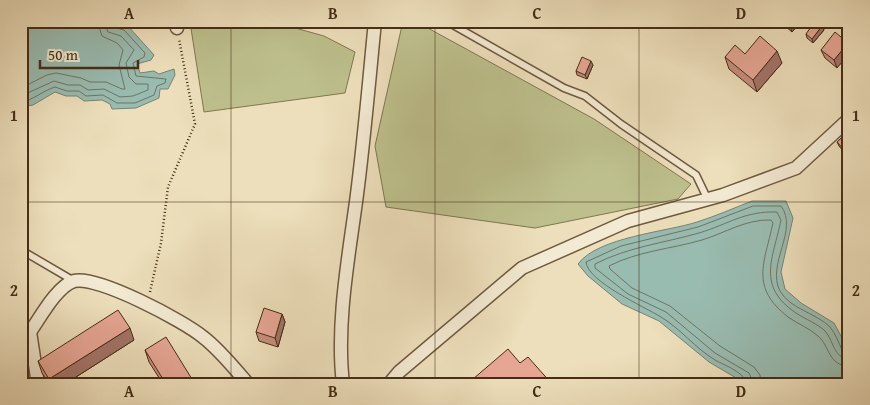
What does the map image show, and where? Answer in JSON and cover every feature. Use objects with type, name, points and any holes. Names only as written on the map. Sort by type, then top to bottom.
[{"type":"street","points":[[343,384],[341,368],[345,286],[364,141],[375,21]]},
{"type":"street","points":[[389,384],[399,372],[522,268],[628,221],[708,200],[796,168],[849,119]]},
{"type":"street","points":[[38,384],[26,331],[57,292],[75,281],[94,283],[147,303],[203,336],[248,384]]},
{"type":"lane","points":[[446,21],[564,88],[585,96],[621,124],[696,175],[708,200]]},
{"type":"lane","points":[[21,250],[75,281]]},
{"type":"path","points":[[147,303],[162,243],[168,187],[195,124],[178,24]]},
{"type":"green space","points":[[270,21],[324,36],[355,52],[345,93],[204,112],[190,22]]},
{"type":"green space","points":[[403,21],[415,21],[594,119],[691,184],[678,199],[535,228],[386,207],[375,146]]},
{"type":"water","points":[[21,21],[98,21],[127,25],[154,55],[151,60],[137,64],[140,73],[154,71],[159,74],[174,69],[175,75],[168,89],[160,89],[159,98],[136,108],[112,109],[110,104],[102,100],[84,101],[77,96],[66,96],[55,92],[33,105],[21,107]]},
{"type":"water","points":[[752,201],[786,201],[793,218],[781,272],[785,289],[801,303],[834,323],[849,351],[849,384],[743,382],[709,362],[659,321],[622,304],[588,276],[578,264],[601,247],[616,241],[684,226]]},
{"type":"building","points":[[815,21],[822,26],[812,39],[806,34]]},
{"type":"building","points":[[835,32],[848,43],[834,60],[821,50]]},
{"type":"building","points":[[760,36],[777,51],[753,80],[725,57],[735,45],[745,54]]},
{"type":"building","points":[[582,57],[591,61],[585,75],[576,71]]},
{"type":"building","points":[[849,131],[849,151],[847,153],[837,142]]},
{"type":"building","points":[[264,308],[282,314],[275,338],[256,332]]},
{"type":"building","points":[[118,310],[130,328],[49,379],[38,361]]},
{"type":"building","points":[[166,337],[195,384],[166,384],[145,350]]},
{"type":"building","points":[[508,349],[520,363],[528,357],[552,384],[477,384],[473,379]]}]
